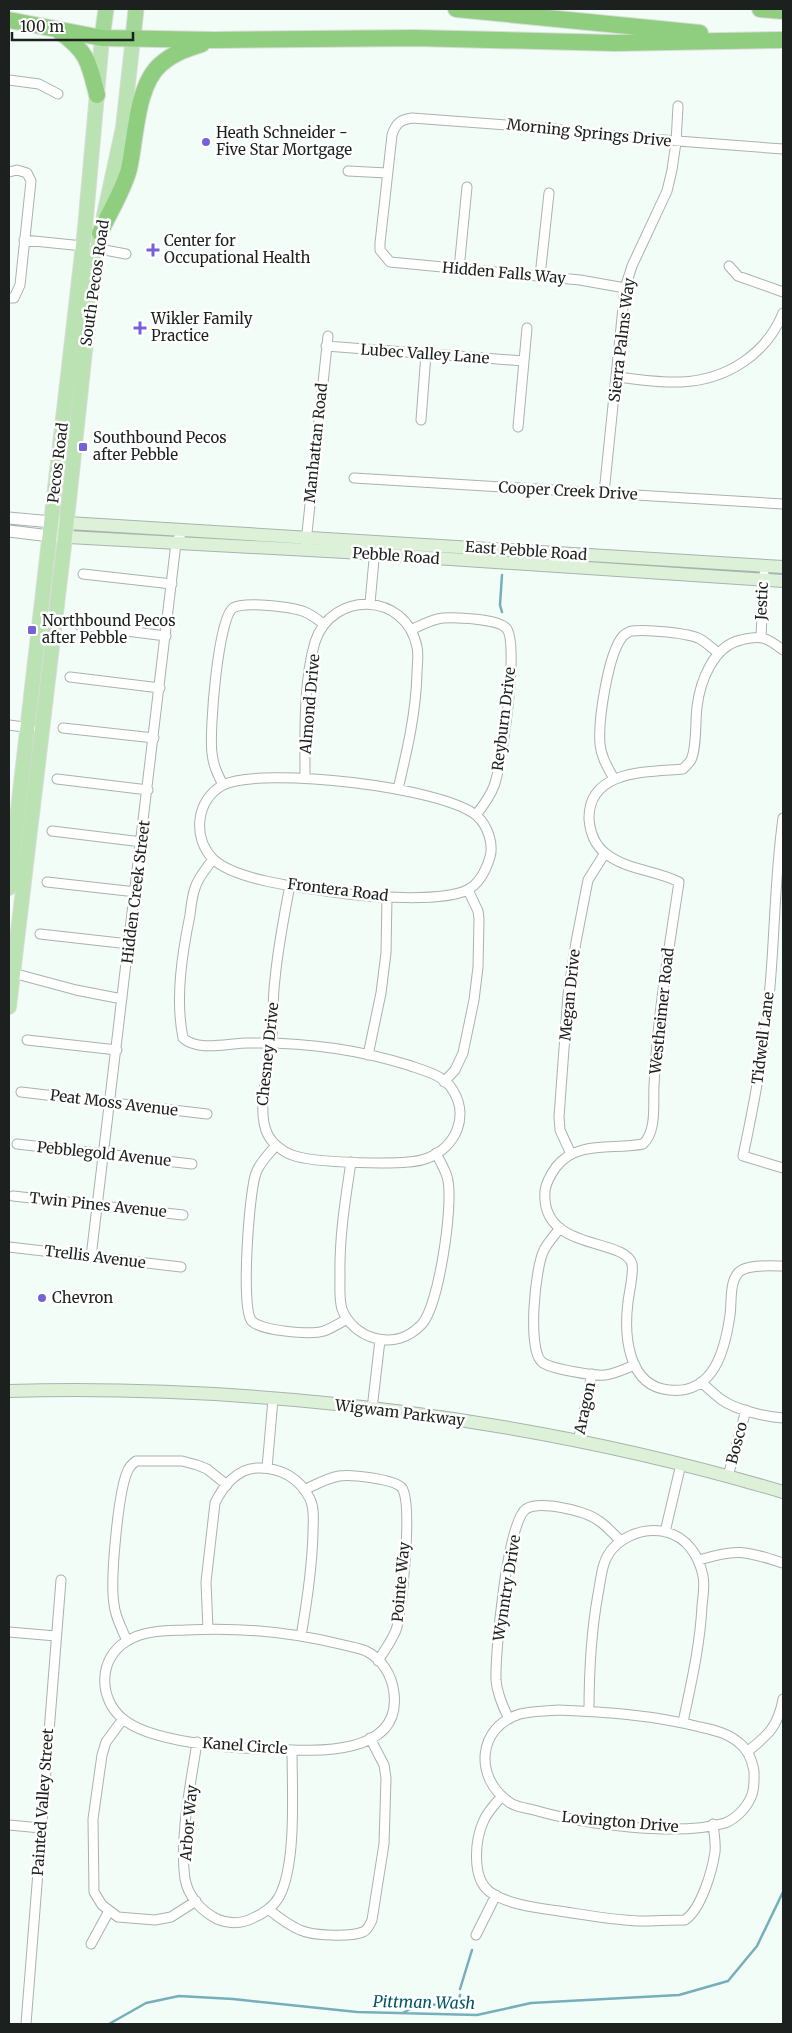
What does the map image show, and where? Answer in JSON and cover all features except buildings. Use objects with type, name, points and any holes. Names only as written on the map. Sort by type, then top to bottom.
[{"type":"highway","points":[[102,38],[106,9]]},
{"type":"highway","points":[[133,38],[136,9]]},
{"type":"highway","points":[[456,9],[782,41]]},
{"type":"highway","points":[[760,9],[783,11]]},
{"type":"highway","points":[[9,20],[102,38],[214,40],[415,38],[614,43],[782,41]]},
{"type":"highway","points":[[58,30],[74,42],[85,54],[97,94]]},
{"type":"highway","points":[[99,241],[128,172],[142,101],[150,77],[161,64],[172,56],[214,40]]},
{"type":"main road","name":"Pecos Road","points":[[9,1007],[11,973],[42,729],[102,38]]},
{"type":"main road","name":"South Pecos Road","points":[[60,528],[99,241],[123,128],[133,38]]},
{"type":"main road","name":"Pecos Road","points":[[9,888],[28,727],[60,528]]},
{"type":"main road","name":"East Pebble Road","points":[[60,528],[183,530],[783,567]]},
{"type":"main road","name":"Pebble Road","points":[[60,528],[176,543],[783,580]]},
{"type":"main road","name":"Wigwam Parkway","points":[[9,1390],[135,1391],[273,1399],[372,1409],[483,1424],[578,1442],[680,1464],[783,1492]]},
{"type":"street","points":[[9,80],[39,84],[58,94]]},
{"type":"street","name":"Sierra Palms Way","points":[[604,493],[625,288],[632,266],[666,191],[672,170],[676,142],[678,106]]},
{"type":"street","name":"Morning Springs Drive","points":[[387,173],[392,134],[396,125],[401,120],[412,118],[549,128],[585,134],[676,142],[783,149]]},
{"type":"street","points":[[9,172],[17,170],[28,173],[31,181],[20,285],[14,298],[9,298]]},
{"type":"street","points":[[348,171],[387,173]]},
{"type":"street","name":"Hidden Falls Way","points":[[387,173],[380,250],[390,262],[580,280],[625,288]]},
{"type":"street","points":[[459,269],[467,187]]},
{"type":"street","points":[[540,276],[549,193]]},
{"type":"street","points":[[24,240],[83,246],[99,241],[126,254]]},
{"type":"street","points":[[729,266],[738,276],[783,292]]},
{"type":"street","points":[[616,377],[679,382],[698,381],[724,374],[755,354],[768,340],[783,313]]},
{"type":"street","points":[[518,428],[527,328]]},
{"type":"street","name":"Manhattan Road","points":[[305,550],[328,336]]},
{"type":"street","name":"Lubec Valley Lane","points":[[326,346],[524,361]]},
{"type":"street","points":[[421,420],[426,354]]},
{"type":"street","name":"Cooper Creek Drive","points":[[354,478],[783,504]]},
{"type":"street","name":"Pebble Road","points":[[9,518],[60,528]]},
{"type":"street","name":"Pebble Road","points":[[9,531],[60,528]]},
{"type":"street","name":"Hidden Creek Street","points":[[91,1257],[142,842],[176,543],[183,530]]},
{"type":"street","points":[[370,603],[376,541]]},
{"type":"street","name":"Jestic","points":[[761,637],[764,566]]},
{"type":"street","points":[[83,574],[172,584]]},
{"type":"street","points":[[223,785],[213,763],[211,750],[212,714],[224,623],[230,611],[234,607],[245,605],[293,608],[305,612],[324,624],[345,608],[370,603],[392,610],[404,620],[411,630],[418,649],[417,686],[411,730],[398,789]]},
{"type":"street","name":"Reyburn Drive","points":[[411,630],[444,618],[491,621],[508,629],[512,645],[509,698],[503,742],[495,784],[490,796],[476,815]]},
{"type":"street","name":"Almond Drive","points":[[305,778],[305,720],[310,672],[316,642],[324,624]]},
{"type":"street","points":[[79,625],[166,636]]},
{"type":"street","points":[[614,779],[602,754],[600,744],[602,710],[606,681],[616,649],[623,636],[631,631],[685,634],[700,639],[718,654]]},
{"type":"street","points":[[605,853],[597,845],[590,830],[589,813],[596,796],[605,785],[614,779],[630,773],[683,769],[691,761],[697,704],[710,665],[718,654],[735,641],[761,637],[768,639],[783,650]]},
{"type":"street","points":[[70,677],[160,688]]},
{"type":"street","points":[[9,726],[42,729]]},
{"type":"street","points":[[63,728],[154,738]]},
{"type":"street","points":[[347,1319],[323,1331],[313,1332],[268,1329],[258,1327],[250,1320],[247,1305],[246,1267],[248,1223],[256,1174],[260,1164],[276,1145],[292,1155],[351,1162],[425,1159],[445,1149],[454,1136],[459,1124],[460,1113],[457,1100],[449,1085],[444,1082],[435,1074],[368,1055],[320,1046],[271,1044],[204,1046],[190,1044],[183,1038],[180,1021],[186,933],[195,888],[213,858],[207,852],[200,837],[199,820],[204,803],[216,789],[232,781],[255,778],[305,778],[352,781],[398,789],[465,807],[484,823],[489,836],[491,854],[486,872],[468,890],[478,911],[479,919],[478,967],[474,1000],[463,1053],[455,1070],[444,1082]]},
{"type":"street","points":[[58,779],[148,790]]},
{"type":"street","name":"Tidwell Lane","points":[[783,818],[780,882],[770,988],[756,1094],[743,1156],[783,1168]]},
{"type":"street","points":[[52,831],[142,842]]},
{"type":"street","name":"Westheimer Road","points":[[571,1154],[575,1151],[589,1148],[630,1147],[643,1144],[652,1133],[655,1066],[667,958],[679,882],[669,877],[622,864],[605,853]]},
{"type":"street","name":"Megan Drive","points":[[571,1154],[560,1130],[559,1117],[568,994],[588,880],[605,853]]},
{"type":"street","name":"Frontera Road","points":[[213,858],[220,865],[243,874],[290,885],[372,897],[432,897],[457,894],[468,890]]},
{"type":"street","points":[[47,882],[136,892]]},
{"type":"street","name":"Chesney Drive","points":[[276,1145],[268,1136],[262,1117],[271,1044],[274,981],[290,885]]},
{"type":"street","points":[[368,1055],[381,993],[386,953],[387,897]]},
{"type":"street","points":[[40,934],[129,944]]},
{"type":"street","points":[[11,973],[76,990],[122,999]]},
{"type":"street","points":[[27,1040],[117,1050]]},
{"type":"street","name":"Peat Moss Avenue","points":[[21,1092],[207,1114]]},
{"type":"street","name":"Pebblegold Avenue","points":[[17,1144],[192,1164]]},
{"type":"street","points":[[351,1162],[343,1220],[340,1262],[340,1298],[342,1309],[347,1319],[365,1336],[388,1341],[401,1338],[413,1332],[422,1323],[430,1311],[438,1281],[450,1191],[448,1179],[436,1153]]},
{"type":"street","points":[[571,1154],[562,1160],[551,1174],[545,1190],[547,1209],[554,1223],[578,1240],[617,1251],[627,1256],[632,1265],[627,1304],[627,1344],[638,1371],[650,1383],[667,1390],[682,1390],[694,1387],[710,1376],[717,1364],[725,1342],[735,1277],[741,1270],[748,1268],[783,1266]]},
{"type":"street","name":"Twin Pines Avenue","points":[[13,1196],[183,1215]]},
{"type":"street","points":[[560,1228],[544,1249],[540,1260],[535,1290],[534,1344],[537,1357],[543,1363],[554,1367],[592,1374],[605,1375],[635,1365]]},
{"type":"street","name":"Trellis Avenue","points":[[9,1247],[181,1267]]},
{"type":"street","points":[[372,1409],[380,1340]]},
{"type":"street","name":"Aragon","points":[[578,1442],[592,1374]]},
{"type":"street","points":[[701,1382],[722,1400],[731,1405],[772,1417],[783,1418]]},
{"type":"street","points":[[267,1468],[273,1399]]},
{"type":"street","name":"Bosco","points":[[728,1476],[746,1410]]},
{"type":"street","points":[[127,1640],[116,1616],[114,1577],[120,1506],[129,1467],[136,1461],[182,1461],[207,1469],[227,1484]]},
{"type":"street","points":[[665,1532],[680,1464]]},
{"type":"street","points":[[208,1629],[206,1582],[213,1514],[220,1492],[234,1476],[255,1468],[267,1468],[280,1470],[298,1481],[310,1499],[313,1512],[309,1593],[301,1636]]},
{"type":"street","name":"Pointe Way","points":[[304,1490],[326,1479],[340,1476],[356,1476],[396,1482],[402,1488],[406,1502],[405,1566],[397,1629],[378,1660]]},
{"type":"street","name":"Wynntry Drive","points":[[509,1720],[502,1705],[496,1681],[500,1614],[516,1527],[522,1513],[528,1508],[546,1505],[588,1514],[600,1521],[621,1541]]},
{"type":"street","points":[[589,1711],[589,1660],[592,1630],[604,1563],[621,1541],[632,1534],[652,1530],[675,1535],[689,1545],[699,1560],[704,1578],[700,1640],[684,1722]]},
{"type":"street","points":[[699,1560],[725,1552],[738,1551],[783,1563]]},
{"type":"street","name":"Painted Valley Street","points":[[26,2024],[61,1580]]},
{"type":"street","points":[[268,1909],[291,1926],[303,1932],[321,1934],[364,1932],[372,1920],[384,1844],[386,1778],[384,1765],[370,1738],[381,1733],[391,1720],[395,1702],[393,1683],[385,1665],[366,1651],[301,1636],[254,1630],[161,1631],[138,1635],[120,1645],[109,1659],[104,1676],[106,1696],[114,1712],[123,1719],[106,1742],[102,1755],[93,1819],[94,1892],[102,1906],[118,1916],[156,1920],[171,1917],[196,1901],[203,1910],[217,1919],[231,1923],[246,1922],[268,1909],[278,1899],[284,1887],[289,1854],[293,1809],[292,1750]]},
{"type":"street","points":[[9,1632],[56,1636]]},
{"type":"street","points":[[713,1824],[716,1850],[710,1874],[700,1901],[691,1916],[685,1920],[638,1921],[608,1918],[543,1909],[508,1901],[489,1891],[482,1882],[478,1872],[479,1832],[484,1818],[502,1796],[493,1788],[486,1771],[484,1755],[489,1739],[500,1724],[520,1714],[558,1710],[636,1714],[684,1722],[724,1733],[739,1742],[746,1752],[766,1737],[774,1727],[780,1714],[783,1699]]},
{"type":"street","name":"Kanel Circle","points":[[123,1719],[132,1727],[156,1735],[245,1748],[292,1750],[338,1748],[361,1745],[370,1738]]},
{"type":"street","name":"Arbor Way","points":[[196,1901],[189,1893],[185,1878],[185,1845],[188,1802],[198,1742]]},
{"type":"street","name":"Lovington Drive","points":[[502,1796],[510,1803],[551,1815],[587,1822],[660,1828],[702,1827],[726,1822],[742,1811],[751,1797],[755,1782],[752,1760],[746,1752]]},
{"type":"street","points":[[9,1825],[41,1828]]},
{"type":"street","points":[[476,1935],[496,1895]]},
{"type":"street","points":[[91,1944],[109,1911]]},
{"type":"waterway","points":[[502,575],[500,605],[502,612]]},
{"type":"waterway","name":"Pittman Wash","points":[[109,2024],[146,2003],[179,1996],[233,1999],[357,2012],[477,2015],[531,2003],[679,1995],[728,1981],[757,1946],[783,1892]]},
{"type":"waterway","points":[[460,1989],[472,1950]]},
{"type":"waterway","points":[[403,2013],[423,2005],[458,2004],[460,1995]]},
{"type":"place","name":"Heath Schneider - Five Star Mortgage","points":[[206,142]]},
{"type":"place","name":"Center for Occupational Health","points":[[153,250]]},
{"type":"place","name":"Wikler Family Practice","points":[[140,328]]},
{"type":"place","name":"Southbound Pecos after Pebble","points":[[83,447]]},
{"type":"place","name":"Northbound Pecos after Pebble","points":[[32,630]]},
{"type":"place","name":"Chevron","points":[[42,1298]]}]
